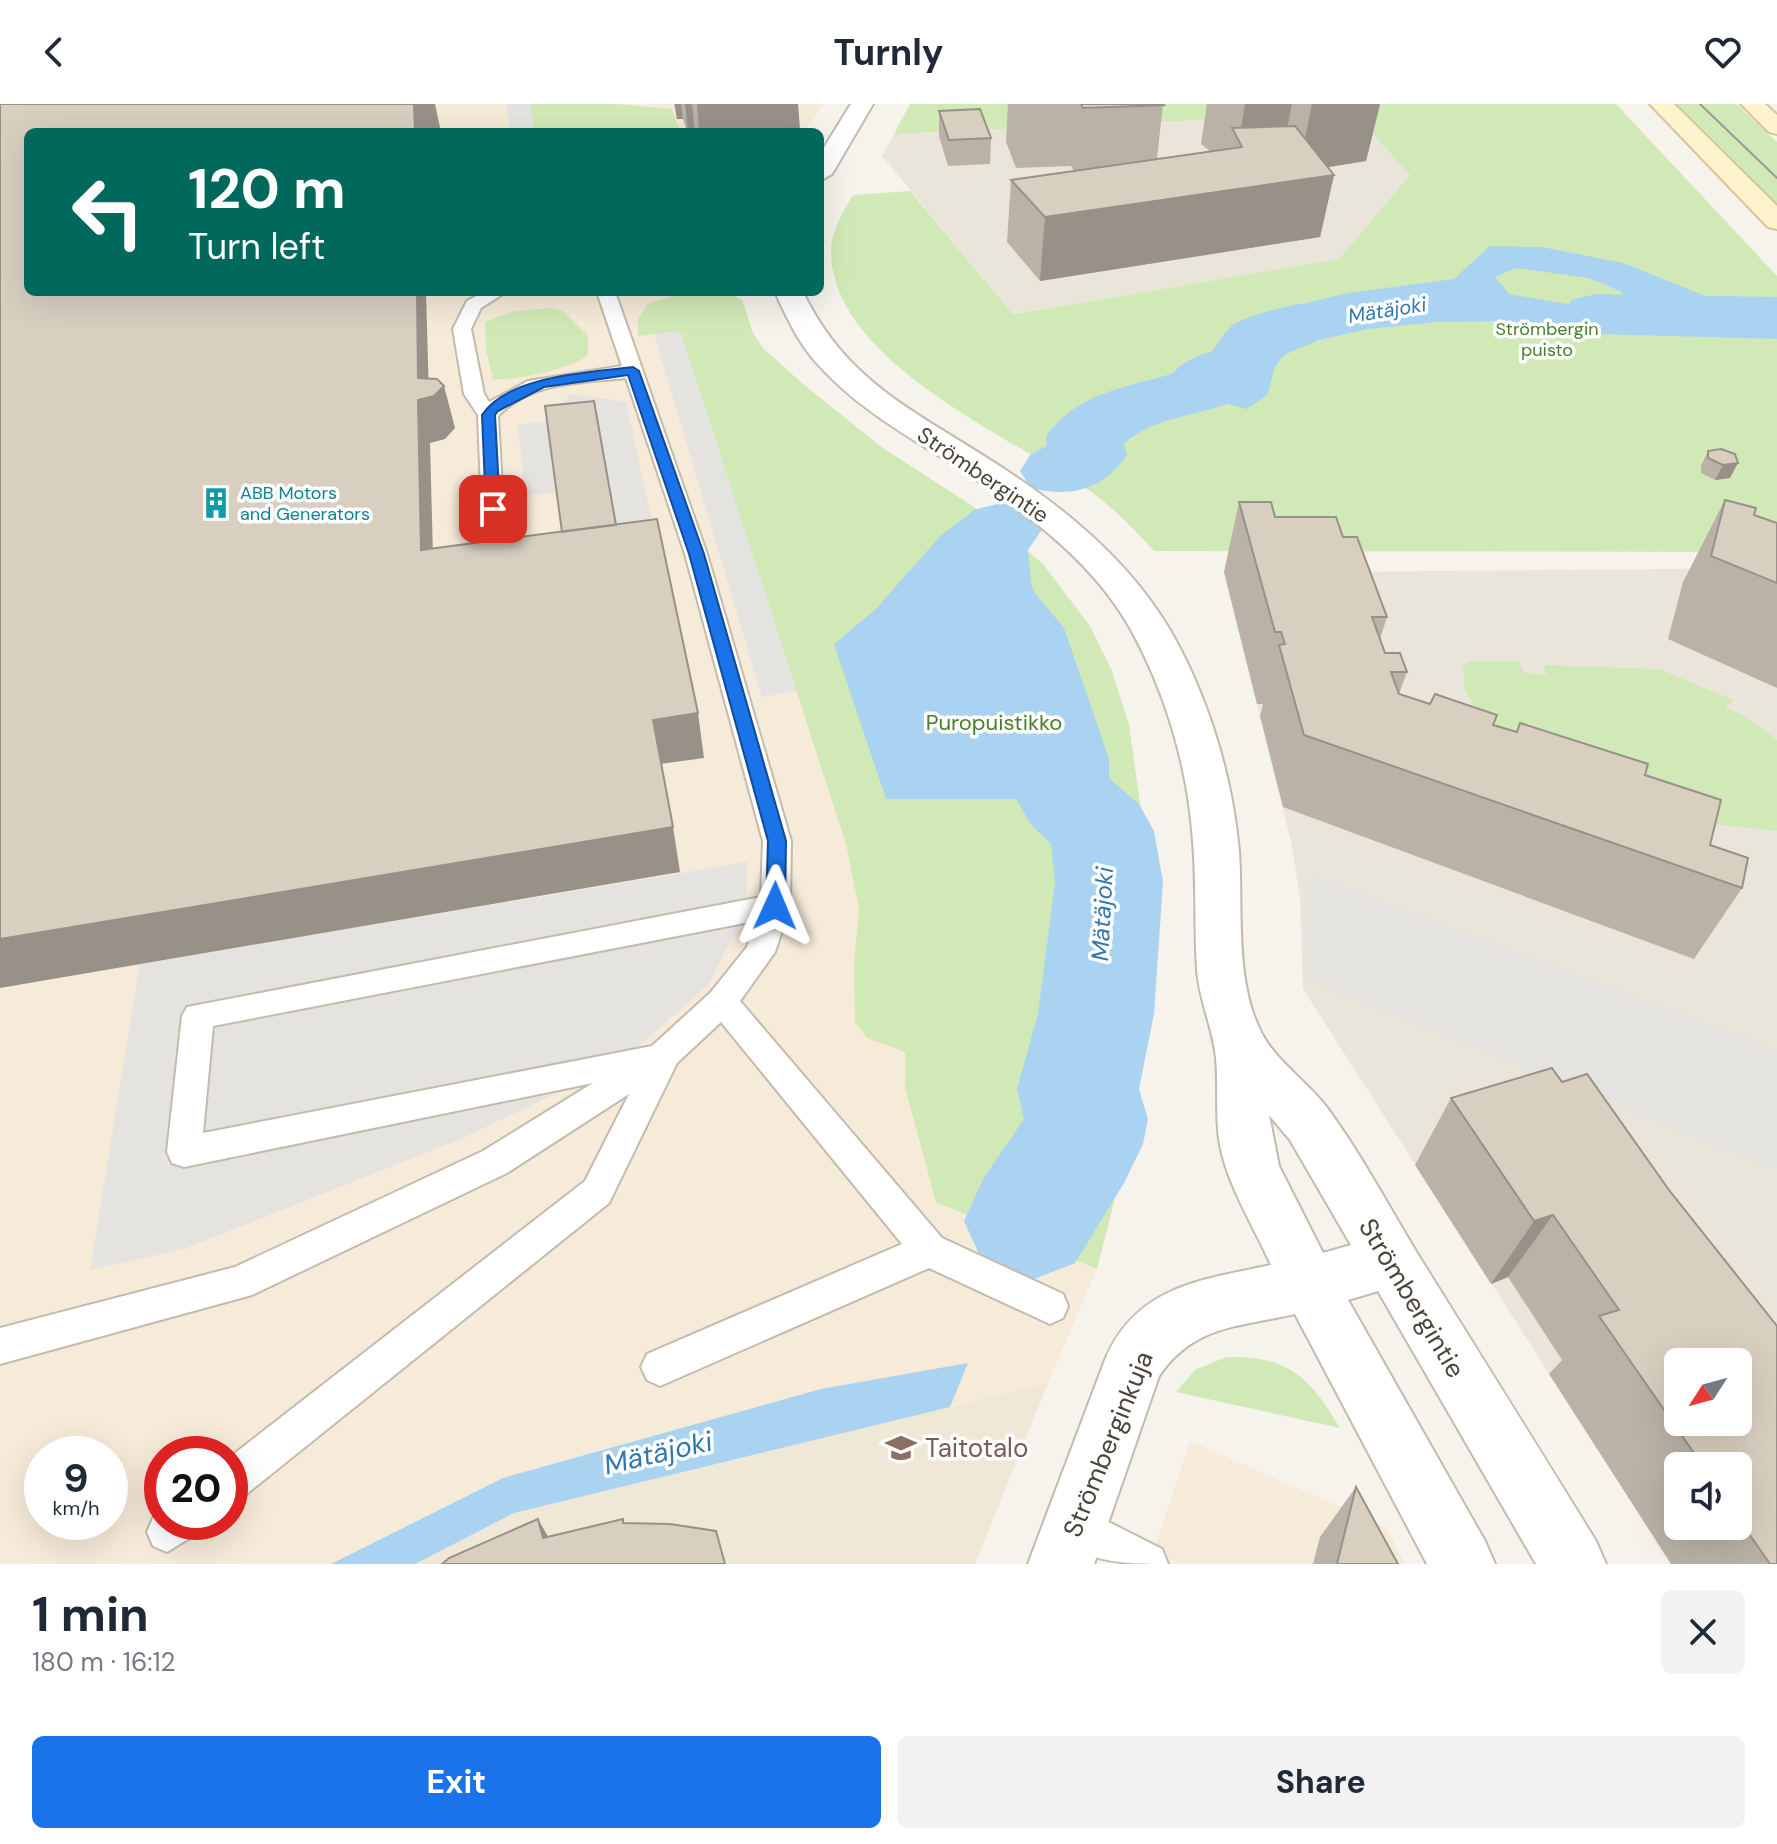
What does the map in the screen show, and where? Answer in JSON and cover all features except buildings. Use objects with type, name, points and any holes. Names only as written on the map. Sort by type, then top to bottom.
[{"type":"main road","points":[[1661,104],[1777,221]]},
{"type":"main road","points":[[1752,104],[1777,127]]},
{"type":"street","points":[[828,148],[862,104]]},
{"type":"street","name":"Strömbergintie","points":[[791,296],[802,322],[826,357],[852,383],[880,406],[1036,506],[1116,579],[1148,626],[1174,678],[1193,734],[1212,812],[1221,973],[1238,1042],[1246,1143],[1309,1284],[1462,1564]]},
{"type":"street","name":"Strömbergintie","points":[[1238,1042],[1309,1124],[1573,1564]]},
{"type":"street","name":"Strömberginkuja","points":[[1068,1545],[1135,1360],[1152,1336],[1175,1318],[1203,1307],[1309,1284],[1390,1261]]},
{"type":"lane","points":[[490,296],[473,305],[462,329],[474,394],[488,415],[494,540]]},
{"type":"lane","points":[[0,1346],[239,1283],[495,1162],[666,1054],[722,1001],[760,952],[775,906],[777,841],[696,554],[607,296]]},
{"type":"lane","points":[[488,415],[502,401],[541,384],[633,371]]},
{"type":"lane","points":[[666,1054],[184,1152],[198,1016],[775,906]]},
{"type":"lane","points":[[722,1001],[929,1250],[1050,1306]]},
{"type":"lane","points":[[248,1468],[597,1192],[666,1054]]},
{"type":"lane","points":[[660,1367],[929,1250]]},
{"type":"lane","points":[[1068,1545],[1147,1564]]},
{"type":"shaded area","points":[[0,104],[824,104],[807,128],[24,128],[24,296],[724,296],[1012,1232],[1097,1269],[1048,1383],[950,1407],[939,1564],[0,1564]]},
{"type":"shaded area","points":[[506,104],[530,104],[533,128],[509,128]]},
{"type":"shaded area","points":[[1354,113],[1410,175],[1339,259],[1013,314],[882,156],[894,134]]},
{"type":"shaded area","points":[[680,331],[797,691],[762,697],[654,334]]},
{"type":"shaded area","points":[[571,394],[626,402],[656,539],[620,544],[596,416],[558,409]]},
{"type":"shaded area","points":[[548,421],[557,492],[525,496],[518,425]]},
{"type":"shaded area","points":[[1777,568],[1777,1564],[1671,1564],[1303,989],[1300,897],[1291,841],[1224,573]]},
{"type":"shaded area","points":[[747,862],[746,912],[708,985],[619,1064],[460,1139],[184,1249],[90,1270],[140,964]]},
{"type":"shaded area","points":[[1312,875],[1777,1050],[1777,1170],[1311,982],[1304,925]]},
{"type":"shaded area","name":"Taitotalo","points":[[1048,1383],[975,1564],[415,1564],[514,1513]]},
{"type":"shaded area","points":[[1190,1441],[1386,1527],[1405,1564],[1149,1564]]},
{"type":"green space","points":[[530,104],[617,104],[672,109],[679,128],[533,128]]},
{"type":"green space","name":"Strömbergin puisto","points":[[910,104],[1616,104],[1777,276],[1777,552],[1154,551],[1096,496],[930,391],[892,361],[860,327],[839,291],[831,251],[835,229],[853,195],[910,191],[1013,314],[1339,259],[1410,175],[1354,113],[894,134]]},
{"type":"green space","points":[[1675,104],[1736,104],[1777,142],[1777,205]]},
{"type":"green space","name":"Puropuistikko","points":[[674,296],[735,296],[742,300],[753,333],[763,348],[803,384],[880,446],[977,509],[1043,564],[1090,626],[1112,671],[1129,725],[1147,853],[1145,979],[1123,1166],[1097,1269],[936,1202],[905,1087],[905,1052],[867,1038],[855,1022],[854,963],[859,910],[846,844],[680,331],[638,336],[638,319],[648,303]]},
{"type":"green space","points":[[553,308],[563,311],[588,336],[588,355],[542,373],[493,379],[486,350],[485,322],[514,311]]},
{"type":"green space","points":[[1472,661],[1518,661],[1525,673],[1546,675],[1544,665],[1659,669],[1733,700],[1725,708],[1747,717],[1777,740],[1777,831],[1705,823],[1521,751],[1476,711],[1464,688],[1463,665]]},
{"type":"green space","points":[[1226,1357],[1266,1360],[1295,1373],[1318,1395],[1340,1428],[1176,1392],[1195,1370]]},
{"type":"water","points":[[1490,246],[1542,247],[1623,263],[1728,305],[1751,330],[1641,321],[1563,332],[1510,321],[1436,322],[1368,329],[1279,349],[1268,394],[1247,409],[1178,390],[1168,378],[1191,359],[1220,350],[1232,325],[1265,313],[1348,293],[1454,279]],"holes":[[[1516,268],[1589,278],[1622,292],[1630,309],[1601,310],[1509,294],[1495,277]]]},
{"type":"water","points":[[977,509],[1009,535],[1003,550],[1006,558],[1064,628],[1109,759],[1109,794],[1067,799],[886,799],[834,644],[876,609],[941,535]]},
{"type":"water","points":[[968,1363],[950,1407],[514,1513],[415,1564],[331,1564],[503,1478],[821,1389]]},
{"type":"waterway","name":"Mätäjoki","points":[[1596,314],[1777,318]]},
{"type":"waterway","name":"Mätäjoki","points":[[1059,471],[1088,455],[1084,437],[1112,415],[1218,382],[1241,368],[1255,342],[1298,325]]},
{"type":"waterway","name":"Mätäjoki","points":[[1002,528],[986,549],[988,584],[1067,799],[1102,831],[1109,882],[1096,1014],[1078,1089],[1086,1119],[1080,1144],[1029,1221]]},
{"type":"tram line","points":[[1700,104],[1777,178]]},
{"type":"place","name":"ABB Motors and Generators","points":[[216,503]]},
{"type":"place","name":"Taitotalo","points":[[901,1448]]},
{"type":"route","points":[[493,509],[488,415],[493,408],[523,390],[541,384],[633,371],[696,554],[777,841],[775,906]]}]
